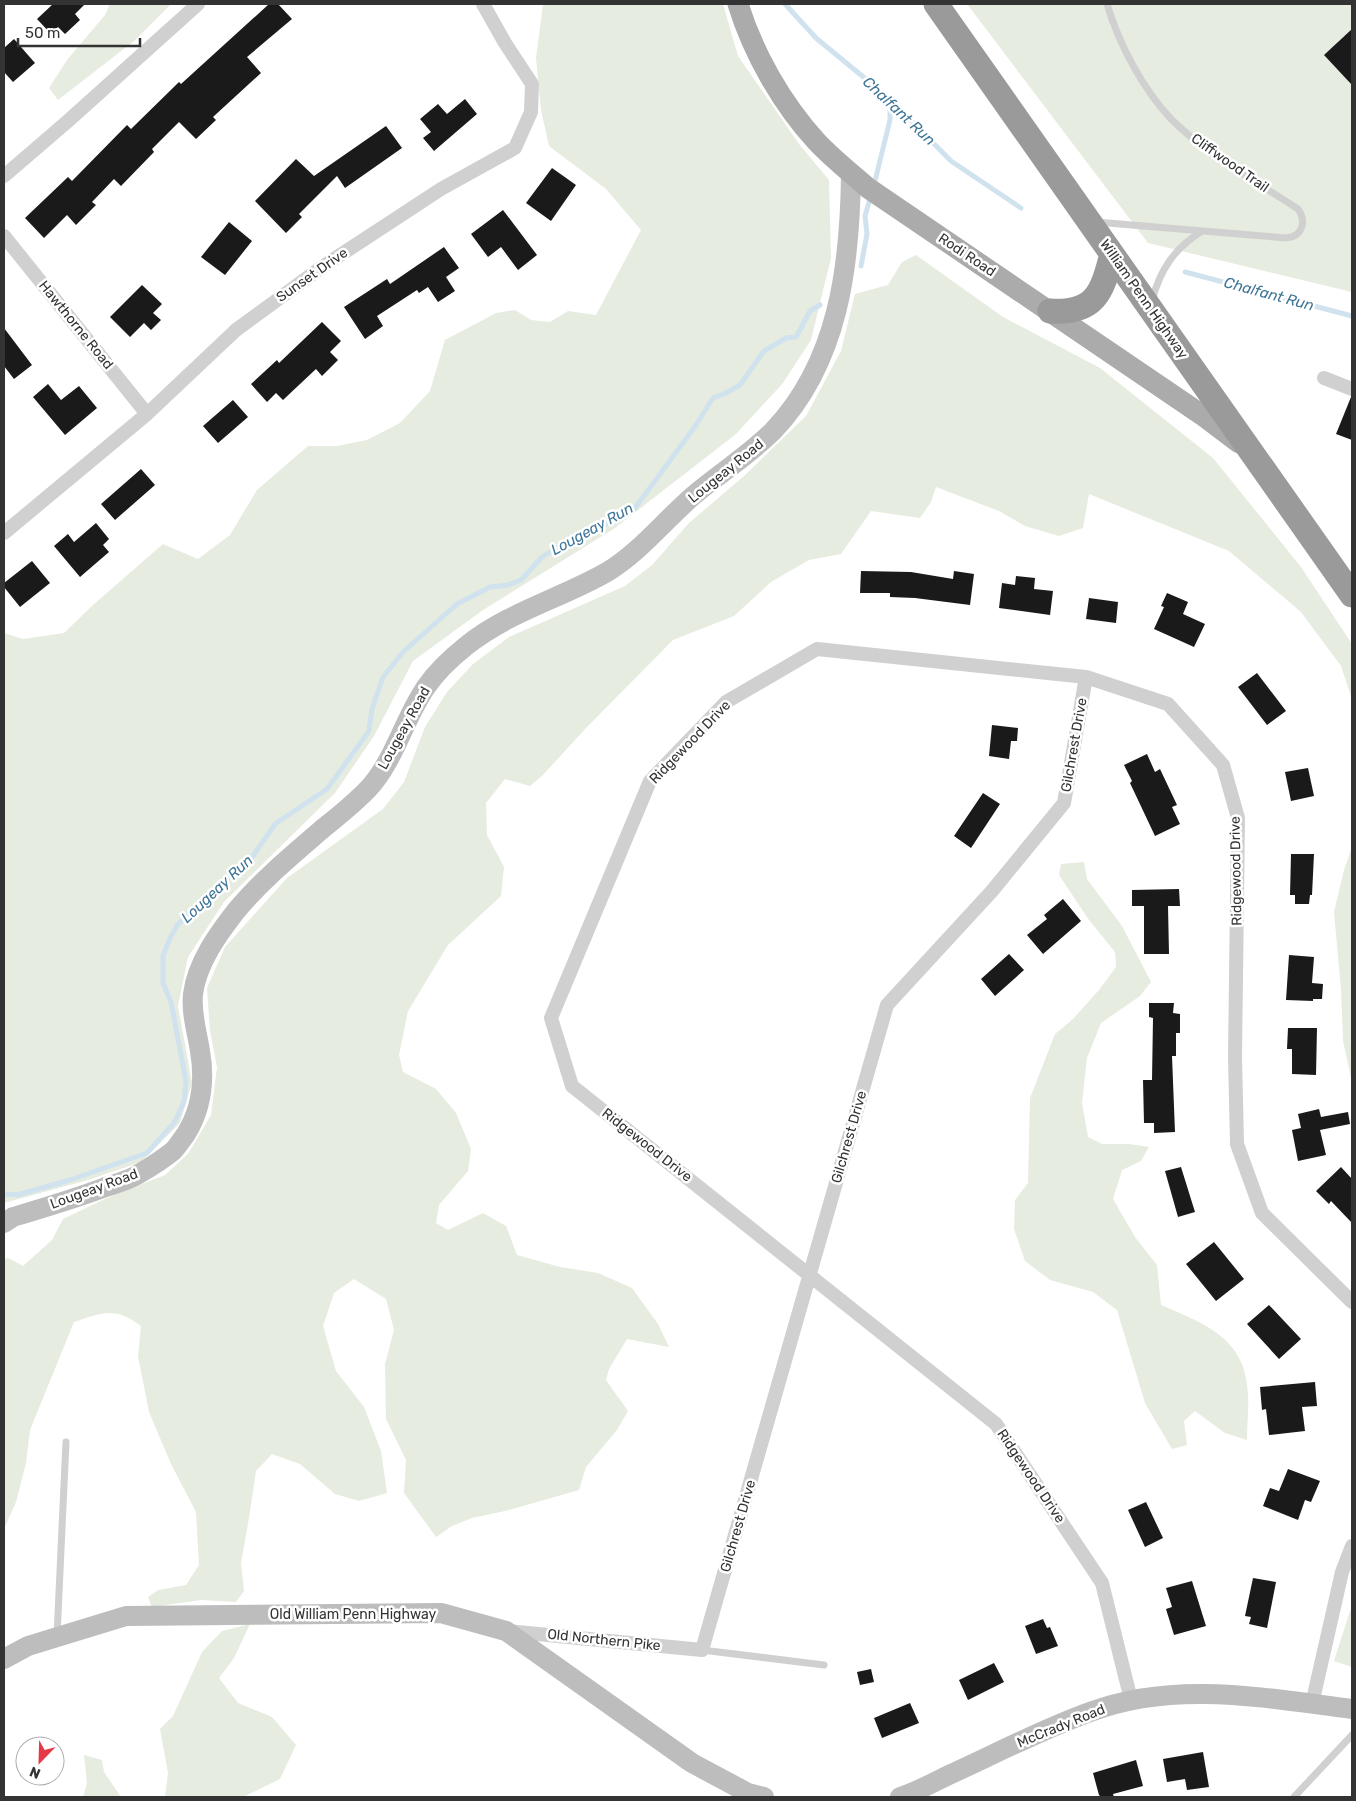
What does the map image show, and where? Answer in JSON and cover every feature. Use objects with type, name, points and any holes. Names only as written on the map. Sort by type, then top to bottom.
[{"type":"highway","name":"William Penn Highway","points":[[936,4],[1352,595]]},
{"type":"highway","points":[[1050,311],[1073,311],[1091,302],[1103,285],[1112,254]]},
{"type":"main road","name":"Rodi Road","points":[[738,4],[762,61],[788,105],[816,141],[871,191],[1202,415],[1253,454]]},
{"type":"street","points":[[4,176],[198,4]]},
{"type":"street","name":"Sunset Drive","points":[[4,532],[147,414],[236,330],[314,273],[441,189],[515,148],[531,112],[532,84],[505,43],[483,4]]},
{"type":"street","name":"Lougeay Road","points":[[4,1223],[13,1217],[134,1177],[175,1150],[195,1119],[204,1084],[193,1008],[194,991],[199,970],[209,951],[236,911],[279,866],[372,785],[396,746],[425,689],[446,662],[470,642],[502,623],[579,587],[612,569],[712,480],[751,451],[777,427],[812,375],[835,318],[847,252],[852,174]]},
{"type":"street","name":"Hawthorne Road","points":[[4,236],[147,414]]},
{"type":"street","points":[[1324,378],[1352,389]]},
{"type":"street","name":"Ridgewood Drive","points":[[1131,1700],[1102,1583],[996,1424],[572,1086],[551,1018],[650,781],[726,702],[817,649],[1086,677],[1168,704],[1223,765],[1238,818],[1235,1057],[1237,1144],[1262,1213],[1352,1302]]},
{"type":"street","name":"Gilchrest Drive","points":[[702,1650],[887,1005],[992,891],[1064,803],[1086,677]]},
{"type":"street","points":[[1312,1704],[1342,1572],[1352,1546]]},
{"type":"street","name":"Old William Penn Highway","points":[[4,1659],[28,1646],[126,1616],[441,1613],[506,1631],[692,1763],[752,1796]]},
{"type":"street","name":"Old Northern Pike","points":[[506,1631],[702,1650]]},
{"type":"street","name":"McCrady Road","points":[[900,1797],[1091,1711],[1131,1700],[1174,1694],[1212,1693],[1248,1695],[1352,1709]]},
{"type":"lane","name":"Cliffwood Trail","points":[[1089,221],[1292,237],[1299,232],[1304,222],[1302,214],[1298,209],[1200,144],[1171,118],[1143,83],[1125,49],[1107,4]]},
{"type":"lane","points":[[1150,308],[1159,279],[1171,256],[1181,246],[1203,231]]},
{"type":"lane","points":[[57,1637],[66,1442]]},
{"type":"lane","points":[[702,1650],[824,1665]]},
{"type":"lane","points":[[1294,1797],[1352,1735]]},
{"type":"shaded area","points":[[110,4],[171,4],[134,41],[58,100],[49,88],[67,60],[105,15]]},
{"type":"shaded area","points":[[543,4],[723,4],[738,56],[799,144],[829,180],[831,258],[811,340],[783,383],[736,434],[615,528],[483,610],[413,661],[374,736],[335,793],[224,902],[188,957],[178,1006],[192,1083],[180,1123],[141,1162],[88,1180],[4,1203],[4,633],[23,639],[64,633],[163,544],[198,559],[230,535],[257,490],[308,446],[337,446],[367,440],[400,423],[430,391],[445,340],[496,313],[515,310],[531,320],[550,322],[568,311],[596,315],[641,230],[606,189],[549,146],[541,110],[536,58]]},
{"type":"shaded area","points":[[967,4],[1352,4],[1352,292],[1148,243]]},
{"type":"shaded area","points":[[916,255],[1003,317],[1100,368],[1213,458],[1301,567],[1352,644],[1352,699],[1341,666],[1301,612],[1229,551],[1089,494],[1083,528],[1059,536],[1025,526],[999,511],[936,487],[931,502],[920,518],[871,511],[841,554],[809,560],[771,582],[734,616],[673,640],[586,728],[542,776],[530,786],[505,779],[486,803],[487,835],[504,867],[501,896],[448,945],[408,1011],[399,1055],[403,1072],[436,1089],[456,1113],[471,1149],[468,1171],[439,1205],[436,1223],[448,1230],[483,1213],[506,1226],[517,1255],[560,1267],[598,1273],[632,1288],[658,1324],[669,1347],[627,1339],[609,1369],[606,1380],[628,1411],[617,1430],[586,1467],[579,1490],[505,1511],[472,1518],[452,1526],[436,1537],[404,1493],[406,1460],[386,1419],[385,1364],[394,1330],[386,1299],[354,1279],[334,1293],[323,1326],[336,1371],[364,1407],[381,1451],[387,1493],[359,1501],[335,1494],[300,1464],[272,1454],[256,1471],[241,1563],[244,1591],[236,1602],[201,1600],[152,1607],[148,1597],[158,1590],[186,1585],[199,1565],[196,1512],[171,1464],[149,1412],[138,1356],[141,1326],[124,1316],[108,1313],[74,1322],[30,1430],[26,1463],[16,1502],[4,1529],[4,1259],[8,1258],[23,1266],[52,1240],[63,1219],[107,1198],[165,1175],[188,1154],[211,1115],[217,1067],[210,1031],[207,988],[225,947],[287,878],[383,809],[404,782],[425,727],[447,692],[473,664],[509,637],[625,586],[652,565],[689,523],[744,476],[806,416],[841,351],[855,294],[888,285],[902,262]]},
{"type":"shaded area","points":[[1352,847],[1352,1082],[1343,1041],[1341,989],[1334,912],[1344,870]]},
{"type":"shaded area","points":[[1084,862],[1087,879],[1122,926],[1151,982],[1140,996],[1101,1023],[1087,1058],[1082,1103],[1088,1137],[1102,1144],[1129,1144],[1149,1147],[1141,1161],[1122,1170],[1113,1199],[1135,1237],[1157,1265],[1161,1305],[1207,1327],[1231,1346],[1240,1359],[1248,1394],[1247,1440],[1225,1433],[1195,1411],[1184,1421],[1187,1445],[1172,1449],[1145,1403],[1117,1310],[1093,1292],[1050,1280],[1025,1261],[1014,1229],[1015,1200],[1028,1183],[1030,1098],[1055,1034],[1073,1019],[1099,990],[1116,967],[1115,952],[1089,920],[1059,875],[1061,864]]},
{"type":"shaded area","points":[[1352,1610],[1352,1667],[1334,1661],[1350,1611]]},
{"type":"shaded area","points":[[250,1624],[234,1658],[219,1678],[238,1703],[272,1717],[296,1745],[280,1779],[243,1797],[165,1797],[168,1773],[160,1729],[173,1716],[202,1652],[222,1631]]},
{"type":"shaded area","points":[[84,1755],[102,1760],[104,1772],[121,1797],[83,1797],[87,1783]]},
{"type":"building","points":[[53,4],[85,4],[75,14],[80,20],[65,34],[58,27],[51,34],[37,19]]},
{"type":"building","points":[[269,4],[278,4],[292,19],[247,57],[261,73],[213,117],[216,120],[196,139],[179,122],[152,149],[154,152],[121,186],[114,179],[92,202],[96,205],[76,225],[67,215],[44,238],[25,218],[68,177],[72,181],[127,125],[131,129],[179,82],[181,84]]},
{"type":"building","points":[[1352,29],[1352,85],[1324,55]]},
{"type":"building","points":[[14,39],[35,63],[13,82],[4,72],[4,48]]},
{"type":"building","points":[[465,99],[477,114],[434,151],[423,138],[431,132],[420,119],[438,104],[447,114]]},
{"type":"building","points":[[386,126],[402,148],[345,188],[337,176],[299,214],[302,217],[286,233],[255,201],[296,159],[314,176]]},
{"type":"building","points":[[552,168],[576,185],[551,221],[526,203]]},
{"type":"building","points":[[503,210],[537,255],[518,270],[501,247],[488,257],[471,234]]},
{"type":"building","points":[[229,222],[252,241],[225,275],[201,257]]},
{"type":"building","points":[[444,247],[459,268],[446,277],[455,291],[438,302],[428,287],[419,293],[417,290],[377,316],[383,326],[365,339],[344,307],[387,279],[390,284]]},
{"type":"building","points":[[142,285],[162,304],[153,313],[161,320],[151,330],[144,323],[130,337],[110,317]]},
{"type":"building","points":[[322,322],[341,341],[330,352],[338,360],[322,376],[316,369],[283,400],[276,393],[267,402],[251,384],[277,360],[279,363]]},
{"type":"building","points":[[4,328],[32,365],[14,379],[4,366]]},
{"type":"building","points":[[48,384],[61,400],[79,386],[97,408],[65,435],[33,397]]},
{"type":"building","points":[[1352,398],[1352,440],[1336,434]]},
{"type":"building","points":[[233,400],[248,417],[218,443],[203,426]]},
{"type":"building","points":[[141,469],[155,485],[115,520],[101,504]]},
{"type":"building","points":[[96,523],[109,539],[103,545],[109,552],[80,577],[54,546],[68,534],[74,542]]},
{"type":"building","points":[[32,561],[50,583],[20,607],[4,587],[4,583]]},
{"type":"building","points":[[861,571],[911,572],[953,579],[954,571],[974,574],[970,605],[890,597],[890,593],[860,593]]},
{"type":"building","points":[[1016,576],[1035,578],[1034,589],[1053,591],[1050,615],[999,608],[1002,583],[1015,585]]},
{"type":"building","points":[[1167,593],[1188,602],[1183,614],[1205,624],[1194,647],[1154,629],[1164,607],[1161,606]]},
{"type":"building","points":[[1089,598],[1118,602],[1116,623],[1086,619]]},
{"type":"building","points":[[1257,673],[1286,711],[1267,725],[1238,687]]},
{"type":"building","points":[[992,725],[1018,728],[1017,741],[1011,741],[1009,759],[989,756]]},
{"type":"building","points":[[1147,754],[1155,772],[1160,769],[1177,805],[1172,807],[1180,824],[1155,836],[1130,783],[1132,781],[1124,765]]},
{"type":"building","points":[[1308,768],[1314,796],[1291,801],[1285,772]]},
{"type":"building","points":[[983,793],[1000,804],[971,848],[954,836]]},
{"type":"building","points":[[1291,854],[1314,854],[1312,895],[1310,895],[1309,904],[1295,904],[1295,895],[1290,895]]},
{"type":"building","points":[[1179,889],[1180,906],[1168,906],[1169,954],[1144,954],[1144,906],[1132,906],[1132,890]]},
{"type":"building","points":[[1063,899],[1081,921],[1043,954],[1027,935],[1047,919],[1044,915]]},
{"type":"building","points":[[1009,954],[1024,970],[995,996],[981,979]]},
{"type":"building","points":[[1289,955],[1314,957],[1312,983],[1323,984],[1322,999],[1313,999],[1313,1001],[1286,1000]]},
{"type":"building","points":[[1149,1003],[1174,1003],[1173,1013],[1180,1014],[1180,1033],[1176,1033],[1176,1056],[1172,1056],[1175,1132],[1154,1133],[1154,1123],[1144,1123],[1143,1080],[1152,1080],[1153,1018],[1149,1017]]},
{"type":"building","points":[[1288,1028],[1317,1028],[1316,1075],[1292,1074],[1292,1049],[1287,1049]]},
{"type":"building","points":[[1319,1109],[1321,1117],[1348,1112],[1350,1124],[1320,1130],[1326,1155],[1298,1161],[1292,1130],[1301,1128],[1298,1114]]},
{"type":"building","points":[[1181,1167],[1195,1212],[1178,1217],[1165,1171]]},
{"type":"building","points":[[1341,1167],[1352,1179],[1352,1223],[1331,1201],[1329,1204],[1316,1191]]},
{"type":"building","points":[[1214,1242],[1244,1279],[1216,1301],[1186,1264]]},
{"type":"building","points":[[1269,1305],[1301,1339],[1279,1359],[1247,1324]]},
{"type":"building","points":[[1315,1382],[1317,1406],[1302,1407],[1305,1431],[1269,1435],[1266,1409],[1262,1410],[1260,1387]]},
{"type":"building","points":[[1288,1469],[1320,1481],[1311,1502],[1305,1500],[1298,1520],[1263,1506],[1270,1488],[1279,1491]]},
{"type":"building","points":[[1146,1502],[1163,1538],[1145,1547],[1128,1510]]},
{"type":"building","points":[[1253,1578],[1276,1582],[1267,1628],[1249,1624],[1251,1617],[1245,1616]]},
{"type":"building","points":[[1192,1581],[1206,1626],[1174,1635],[1166,1609],[1172,1607],[1166,1588]]},
{"type":"building","points":[[1043,1619],[1047,1628],[1050,1627],[1058,1646],[1036,1654],[1025,1626]]},
{"type":"building","points":[[994,1663],[1004,1682],[968,1700],[959,1680]]},
{"type":"building","points":[[871,1669],[874,1682],[860,1685],[857,1672]]},
{"type":"building","points":[[910,1703],[919,1723],[882,1738],[874,1718]]},
{"type":"building","points":[[1203,1752],[1209,1787],[1187,1790],[1185,1779],[1167,1782],[1163,1759]]},
{"type":"building","points":[[1136,1760],[1143,1786],[1113,1794],[1114,1797],[1101,1797],[1099,1795],[1093,1773]]},
{"type":"waterway","name":"Chalfant Run","points":[[785,4],[816,38],[890,99],[951,161],[1021,208]]},
{"type":"waterway","name":"Lougeay Run","points":[[874,185],[890,120],[890,99]]},
{"type":"waterway","name":"Lougeay Run","points":[[861,266],[867,234],[865,216],[871,195]]},
{"type":"waterway","name":"Chalfant Run","points":[[1185,272],[1352,316]]},
{"type":"waterway","name":"Lougeay Run","points":[[4,1194],[17,1195],[70,1180],[147,1153],[174,1123],[184,1102],[186,1081],[171,1002],[163,983],[163,956],[178,924],[253,856],[275,824],[327,789],[369,731],[372,709],[383,677],[403,652],[457,604],[490,587],[508,585],[521,580],[542,557],[571,539],[620,518],[635,508],[694,428],[713,398],[740,385],[764,351],[786,338],[796,337],[810,311],[820,305]]}]
